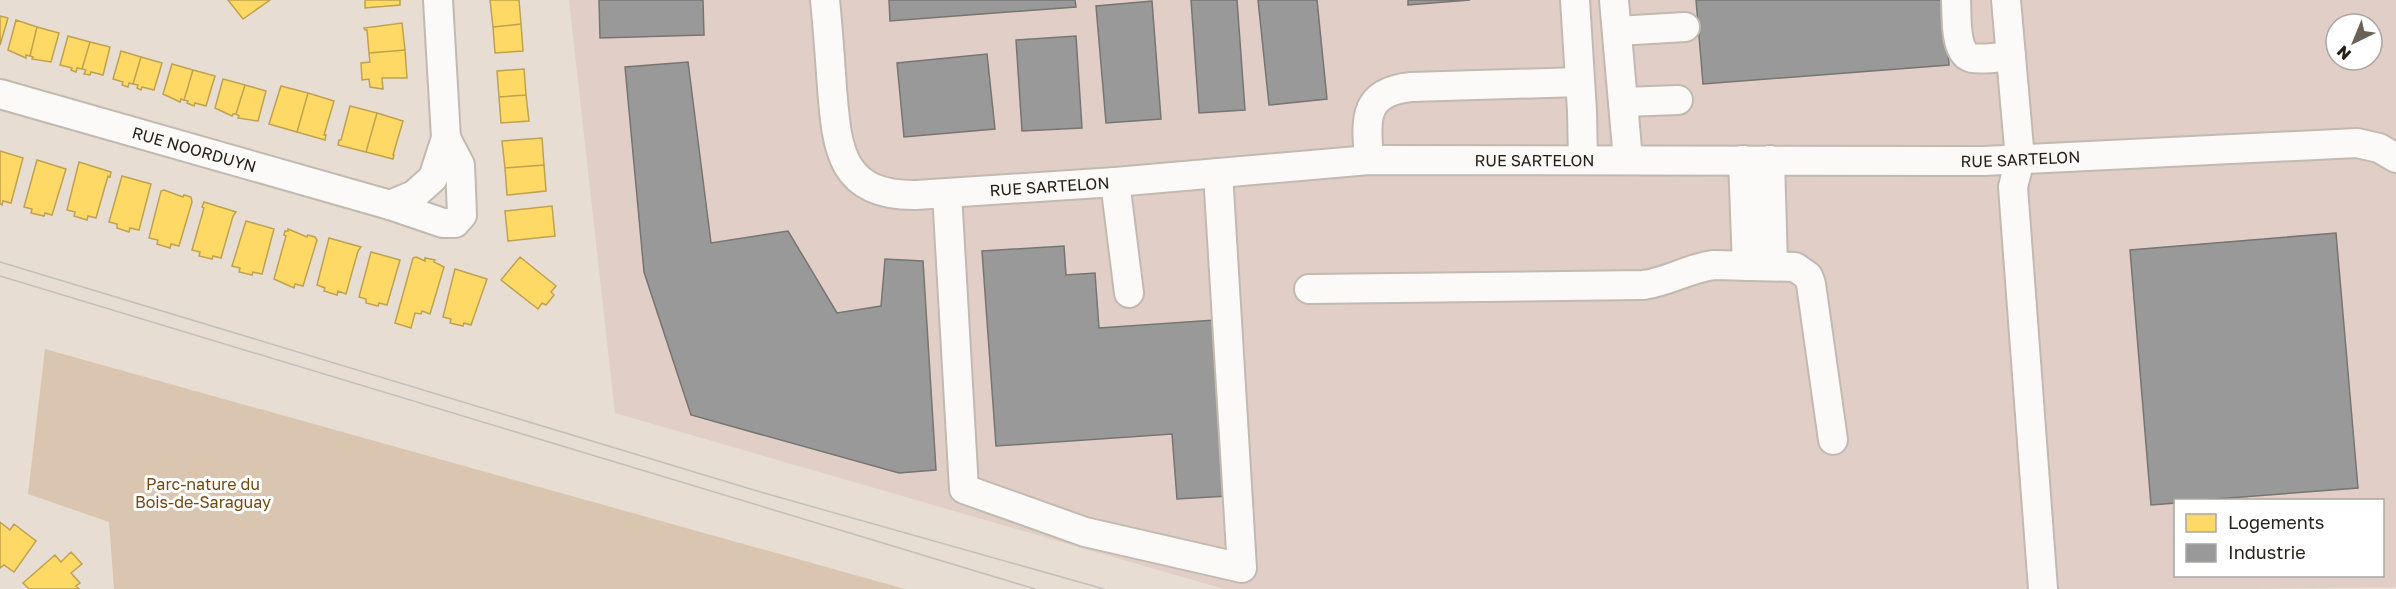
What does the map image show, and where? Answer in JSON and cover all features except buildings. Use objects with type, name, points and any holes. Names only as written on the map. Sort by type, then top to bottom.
[{"type":"street","name":"RUE NOORDUYN","points":[[390,205],[414,195],[433,178],[446,138],[438,0]]},
{"type":"street","name":"RUE SARTELON","points":[[825,0],[838,145],[846,164],[864,183],[882,192],[902,195],[1115,182],[1369,160],[1984,161],[2357,143],[2379,147],[2396,158]]},
{"type":"street","points":[[1575,0],[1583,160]]},
{"type":"street","points":[[1614,0],[1628,160]]},
{"type":"street","points":[[1956,0],[1959,43],[1964,53],[1972,58],[2011,56]]},
{"type":"street","points":[[2006,0],[2020,159],[2013,187],[2043,589]]},
{"type":"street","points":[[1617,31],[1685,27]]},
{"type":"street","points":[[1369,160],[1367,115],[1371,106],[1388,92],[1411,87],[1580,82]]},
{"type":"street","name":"RUE NOORDUYN","points":[[0,94],[390,205],[443,224],[455,224],[462,215],[460,165],[446,138]]},
{"type":"street","points":[[1623,102],[1678,100]]},
{"type":"street","points":[[1757,160],[1760,265]]},
{"type":"street","points":[[947,193],[964,489],[1085,532],[1242,568],[1218,173]]},
{"type":"street","points":[[1115,182],[1129,292]]},
{"type":"street","points":[[1309,289],[1643,285],[1661,283],[1701,266],[1795,267],[1808,276],[1811,284],[1833,440]]},
{"type":"shaded area","points":[[569,0],[2396,0],[2396,587],[1224,589],[615,413]]},
{"type":"green space","name":"Parc-nature du Bois-de-Saraguay","points":[[45,349],[905,589],[114,589],[109,522],[28,494]]},
{"type":"tram line","points":[[0,262],[764,493],[1104,589]]},
{"type":"tram line","points":[[0,276],[1035,589]]}]
